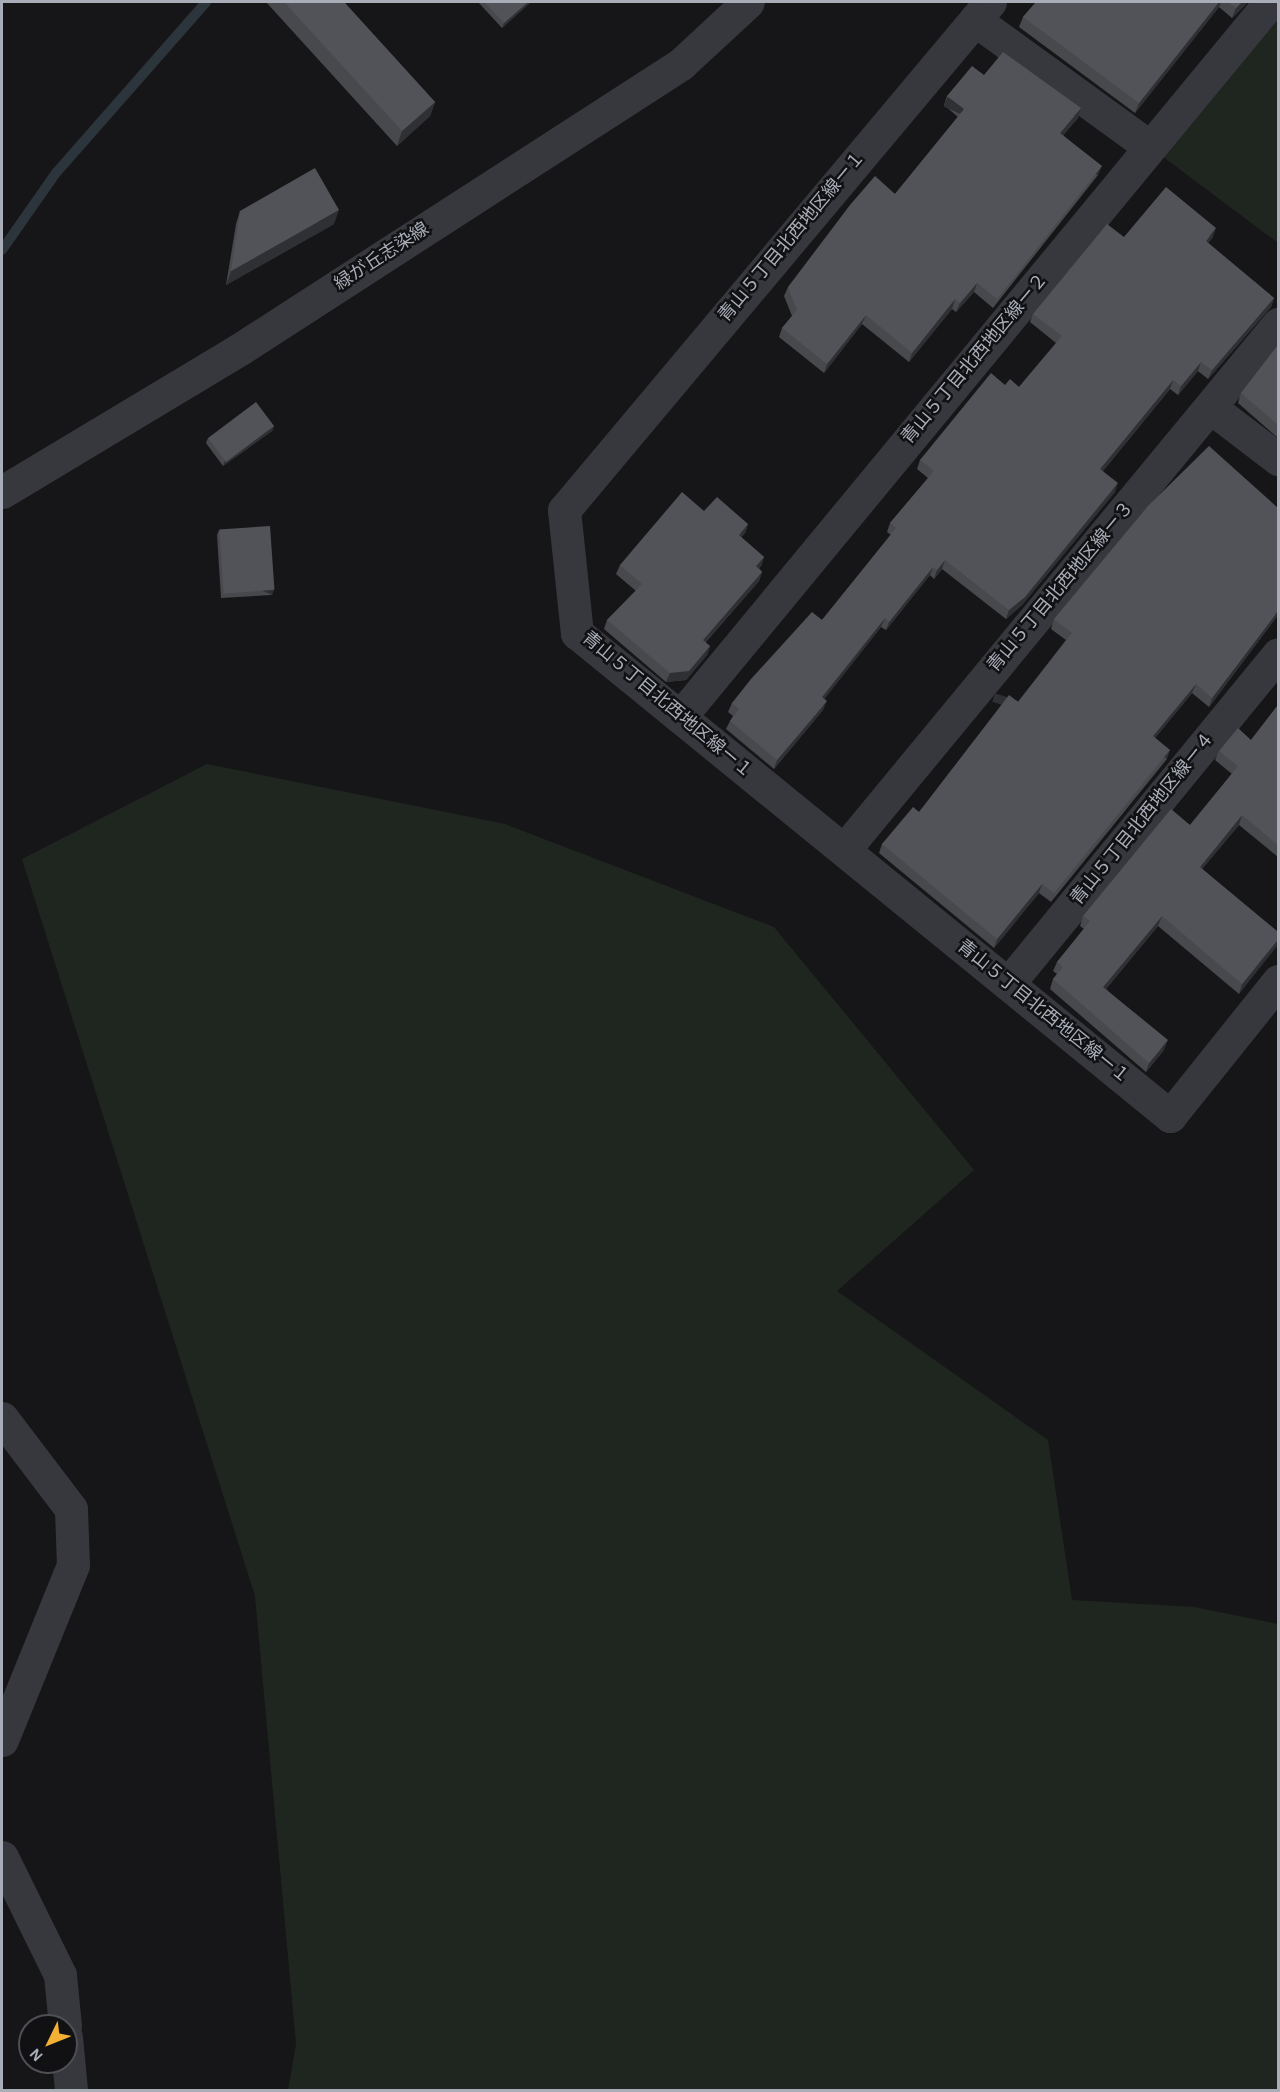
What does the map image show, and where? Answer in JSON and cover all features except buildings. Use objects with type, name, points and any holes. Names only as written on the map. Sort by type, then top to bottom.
[{"type":"street","name":"緑が丘志染線","points":[[2,492],[240,349],[681,64],[748,2]]},
{"type":"street","name":"青山５丁目北西地区線ー２","points":[[680,717],[1270,2]]},
{"type":"street","points":[[982,11],[1150,147]]},
{"type":"street","name":"青山５丁目北西地区線ー１","points":[[982,11],[564,510],[577,633],[1170,1116],[1278,981]]},
{"type":"street","name":"青山５丁目北西地区線ー３","points":[[844,850],[1278,324]]},
{"type":"street","points":[[1210,407],[1278,459]]},
{"type":"street","name":"青山５丁目北西地区線ー４","points":[[1008,984],[1278,654]]},
{"type":"street","points":[[2,1418],[71,1509],[73,1565],[2,1740]]},
{"type":"street","points":[[2,1857],[60,1975],[64,2014]]},
{"type":"street","points":[[69,2074],[71,2091]]},
{"type":"shaded area","points":[[1278,2],[1278,243],[1150,147]]},
{"type":"shaded area","points":[[207,764],[505,824],[774,927],[974,1170],[837,1291],[1048,1440],[1072,1600],[1194,1607],[1278,1624],[1278,2090],[288,2090],[296,2044],[255,1596],[22,859]]},
{"type":"waterway","points":[[2,250],[56,173],[206,2]]}]
